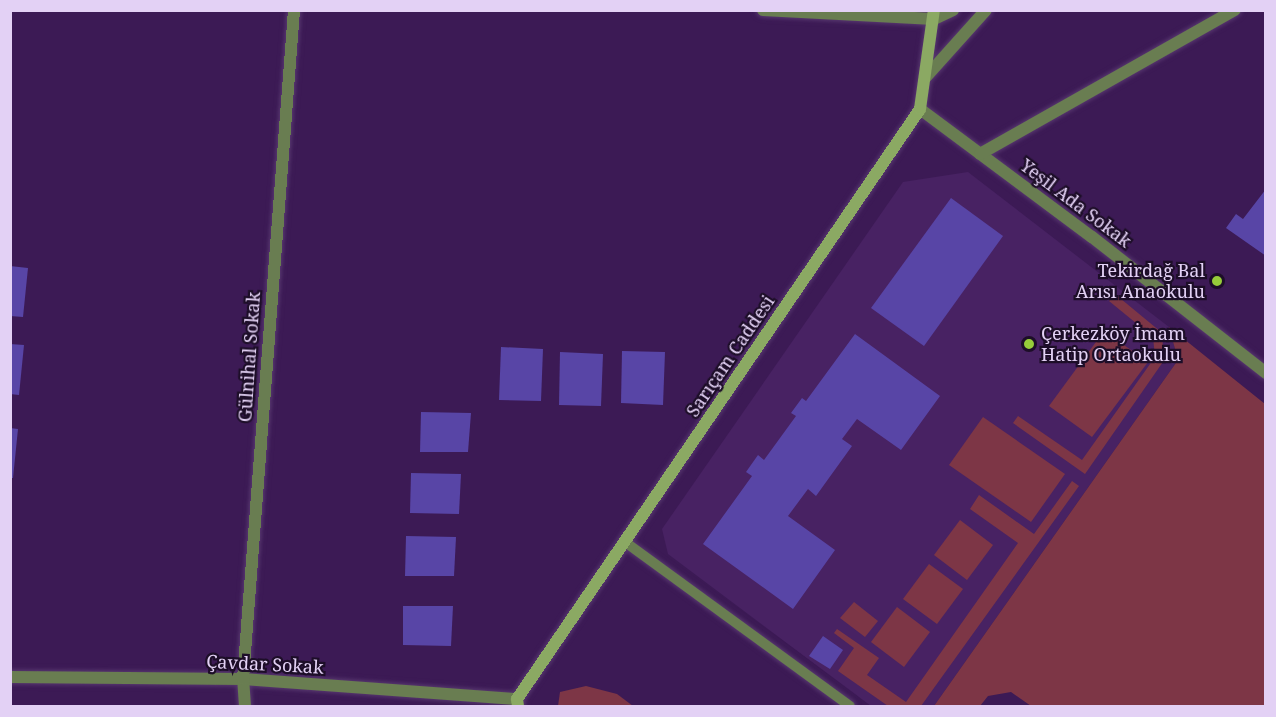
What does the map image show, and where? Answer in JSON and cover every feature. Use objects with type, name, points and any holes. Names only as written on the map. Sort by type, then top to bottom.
[{"type":"street","name":"Gülnihal Sokak","points":[[245,706],[243,679],[294,10]]},
{"type":"street","points":[[763,10],[934,15],[953,10]]},
{"type":"street","points":[[925,78],[986,10]]},
{"type":"street","points":[[980,154],[1235,10]]},
{"type":"street","name":"Sarıçam Caddesi","points":[[517,703],[624,542],[920,109],[934,15]]},
{"type":"street","name":"Yeşil Ada Sokak","points":[[920,109],[1266,373]]},
{"type":"street","name":"Çavdar Sokak","points":[[10,677],[243,679],[517,703]]},
{"type":"lane","points":[[624,542],[850,706]]},
{"type":"shaded area","points":[[968,172],[1169,327],[1178,360],[934,706],[871,706],[668,554],[662,529],[903,182]]},
{"type":"shaded area","points":[[1115,294],[1161,332],[1165,359],[1085,474],[1013,423],[1018,416],[1082,460],[1155,357],[1153,337],[1109,301]]},
{"type":"shaded area","points":[[1169,327],[1265,404],[1265,706],[1031,706],[1011,692],[988,696],[980,706],[934,706],[1178,360]]},
{"type":"shaded area","points":[[1104,331],[1148,362],[1092,437],[1049,406]]},
{"type":"shaded area","points":[[983,417],[1065,474],[1031,522],[949,465]]},
{"type":"shaded area","points":[[1072,481],[1079,486],[921,706],[888,706],[838,671],[854,648],[834,633],[837,629],[879,658],[867,675],[906,702],[1018,543],[970,509],[979,495],[1034,534]]},
{"type":"shaded area","points":[[960,520],[993,545],[967,580],[934,555]]},
{"type":"shaded area","points":[[929,564],[963,589],[937,624],[903,599]]},
{"type":"shaded area","points":[[854,602],[878,621],[865,637],[840,618]]},
{"type":"shaded area","points":[[897,607],[930,632],[904,667],[871,642]]},
{"type":"shaded area","points":[[586,686],[617,694],[633,706],[558,706],[560,692]]},
{"type":"building","points":[[1266,189],[1266,256],[1226,228],[1236,214],[1243,219]]},
{"type":"building","points":[[951,198],[1003,236],[924,346],[871,308]]},
{"type":"building","points":[[10,266],[28,268],[23,317],[10,316]]},
{"type":"building","points":[[855,334],[940,396],[901,450],[857,419],[842,439],[852,446],[816,496],[808,489],[788,516],[835,550],[793,609],[703,544],[752,476],[746,472],[758,455],[764,460],[796,416],[791,413],[802,398],[806,401]]},
{"type":"building","points":[[10,344],[24,345],[19,395],[10,394]]},
{"type":"building","points":[[501,347],[543,349],[541,401],[499,400]]},
{"type":"building","points":[[622,351],[665,352],[663,405],[621,403]]},
{"type":"building","points":[[560,352],[603,354],[601,406],[559,405]]},
{"type":"building","points":[[421,412],[471,413],[468,452],[420,452]]},
{"type":"building","points":[[10,428],[18,429],[13,478],[10,478]]},
{"type":"building","points":[[411,473],[461,474],[459,514],[410,513]]},
{"type":"building","points":[[406,536],[456,537],[454,576],[405,576]]},
{"type":"building","points":[[403,606],[453,606],[451,646],[403,645]]},
{"type":"building","points":[[823,636],[843,650],[830,669],[809,656]]},
{"type":"place","name":"Tekirdağ Bal Arısı Anaokulu","points":[[1217,281]]},
{"type":"place","name":"Çerkezköy İmam Hatip Ortaokulu","points":[[1029,344]]}]
